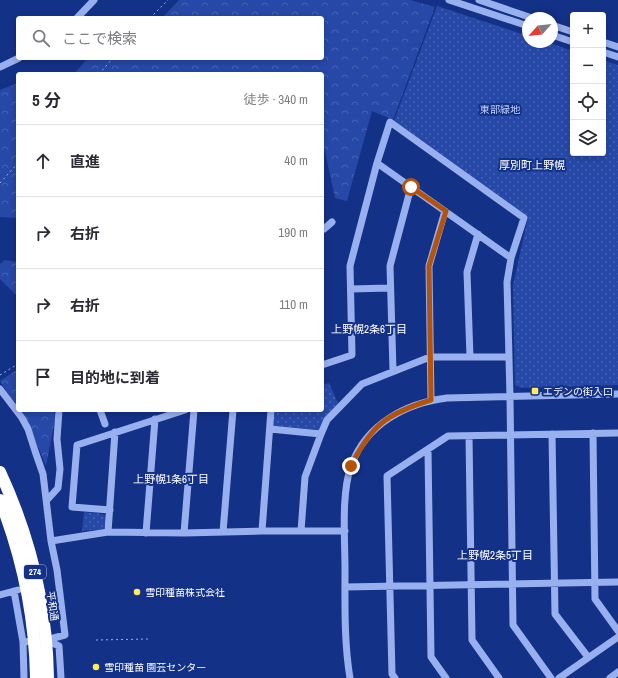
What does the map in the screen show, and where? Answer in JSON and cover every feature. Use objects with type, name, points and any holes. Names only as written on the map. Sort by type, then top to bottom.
[{"type":"highway","name":"平和通","points":[[0,472],[16,510],[31,557],[40,596],[34,641],[36,678]]},
{"type":"highway","name":"平和通","points":[[0,500],[14,537],[20,590],[34,641],[48,678]]},
{"type":"street","points":[[79,16],[94,0]]},
{"type":"street","points":[[449,0],[522,24]]},
{"type":"street","points":[[479,0],[522,15]]},
{"type":"street","points":[[558,27],[570,31]]},
{"type":"street","points":[[558,36],[570,41]]},
{"type":"street","points":[[606,43],[618,47]]},
{"type":"street","points":[[606,53],[618,57]]},
{"type":"street","points":[[0,67],[16,59]]},
{"type":"street","points":[[324,364],[352,355],[350,266],[390,122],[524,218],[511,258],[507,282],[513,625],[551,678]]},
{"type":"street","points":[[378,163],[511,258]]},
{"type":"street","points":[[393,372],[389,288],[390,266],[411,187]]},
{"type":"street","points":[[431,400],[429,266],[446,211]]},
{"type":"street","points":[[324,229],[332,222]]},
{"type":"street","points":[[470,357],[467,272],[478,234]]},
{"type":"street","points":[[351,289],[389,288]]},
{"type":"street","points":[[301,531],[305,478],[321,434],[327,420],[362,384],[430,357],[509,357]]},
{"type":"street","points":[[0,389],[16,410]]},
{"type":"street","points":[[350,678],[347,653],[345,588],[344,531],[346,488],[351,466],[360,447],[374,429],[396,413],[411,406],[431,400],[448,398],[618,394]]},
{"type":"street","points":[[17,412],[28,429],[43,474],[47,500],[48,522],[57,570],[65,635],[34,641]]},
{"type":"street","points":[[47,500],[58,488],[60,469],[57,439],[59,412]]},
{"type":"street","points":[[101,412],[105,424]]},
{"type":"street","points":[[110,510],[72,507],[77,444],[179,412]]},
{"type":"street","points":[[184,533],[194,412]]},
{"type":"street","points":[[223,532],[233,412]]},
{"type":"street","points":[[262,531],[271,412]]},
{"type":"street","points":[[146,533],[155,420]]},
{"type":"street","points":[[270,429],[321,434]]},
{"type":"street","points":[[108,532],[115,432]]},
{"type":"street","points":[[395,678],[392,674],[387,476],[448,436],[618,433]]},
{"type":"street","points":[[552,434],[555,614],[588,658]]},
{"type":"street","points":[[593,434],[595,599],[618,631]]},
{"type":"street","points":[[469,436],[472,640],[499,678]]},
{"type":"street","points":[[428,450],[431,657],[446,678]]},
{"type":"street","points":[[51,541],[108,532],[184,533],[344,531]]},
{"type":"street","points":[[345,588],[618,582]]},
{"type":"street","points":[[0,594],[20,590]]},
{"type":"street","points":[[558,678],[618,637]]},
{"type":"street","points":[[24,678],[34,641]]},
{"type":"street","points":[[34,641],[59,646],[61,678]]},
{"type":"street","points":[[610,678],[618,672]]},
{"type":"path","points":[[152,16],[168,0]]},
{"type":"path","points":[[101,72],[112,60]]},
{"type":"path","points":[[0,183],[16,165]]},
{"type":"path","points":[[0,376],[16,365]]},
{"type":"path","points":[[96,640],[149,639]]},
{"type":"green space","points":[[179,0],[410,0],[435,7],[393,120],[372,111],[347,201],[335,198],[324,147],[324,72],[76,72],[86,60],[324,60],[324,16],[164,16]]},
{"type":"green space","name":"東部緑地","points":[[437,6],[522,34],[522,48],[558,48],[558,46],[570,50],[570,156],[606,156],[606,61],[618,65],[618,385],[521,388],[515,385],[513,285],[528,218],[394,121]]},
{"type":"green space","points":[[16,84],[16,218],[0,217],[0,90]]},
{"type":"green space","points":[[4,260],[16,262],[16,295],[0,279],[0,264]]},
{"type":"green space","points":[[16,370],[16,405],[0,381]]},
{"type":"green space","points":[[329,383],[338,403],[325,418],[320,430],[273,426],[275,412],[324,412],[324,384]]},
{"type":"green space","points":[[21,412],[54,412],[55,419],[46,466],[27,420]]},
{"type":"green space","points":[[84,512],[103,514],[106,517],[106,526],[103,529],[82,531]]},
{"type":"place","name":"エデンの街入口","points":[[535,391]]},
{"type":"place","name":"雪印種苗株式会社","points":[[137,592]]},
{"type":"place","name":"雪印種苗 園芸センター","points":[[96,667]]},
{"type":"district","name":"厚別町上野幌","points":[[532,165]]},
{"type":"district","name":"上野幌2条6丁目","points":[[369,329]]},
{"type":"district","name":"上野幌1条6丁目","points":[[171,479]]},
{"type":"district","name":"上野幌2条5丁目","points":[[495,555]]},
{"type":"route","points":[[351,466],[360,447],[374,429],[396,413],[411,406],[431,400],[429,266],[446,211],[411,187]]}]
